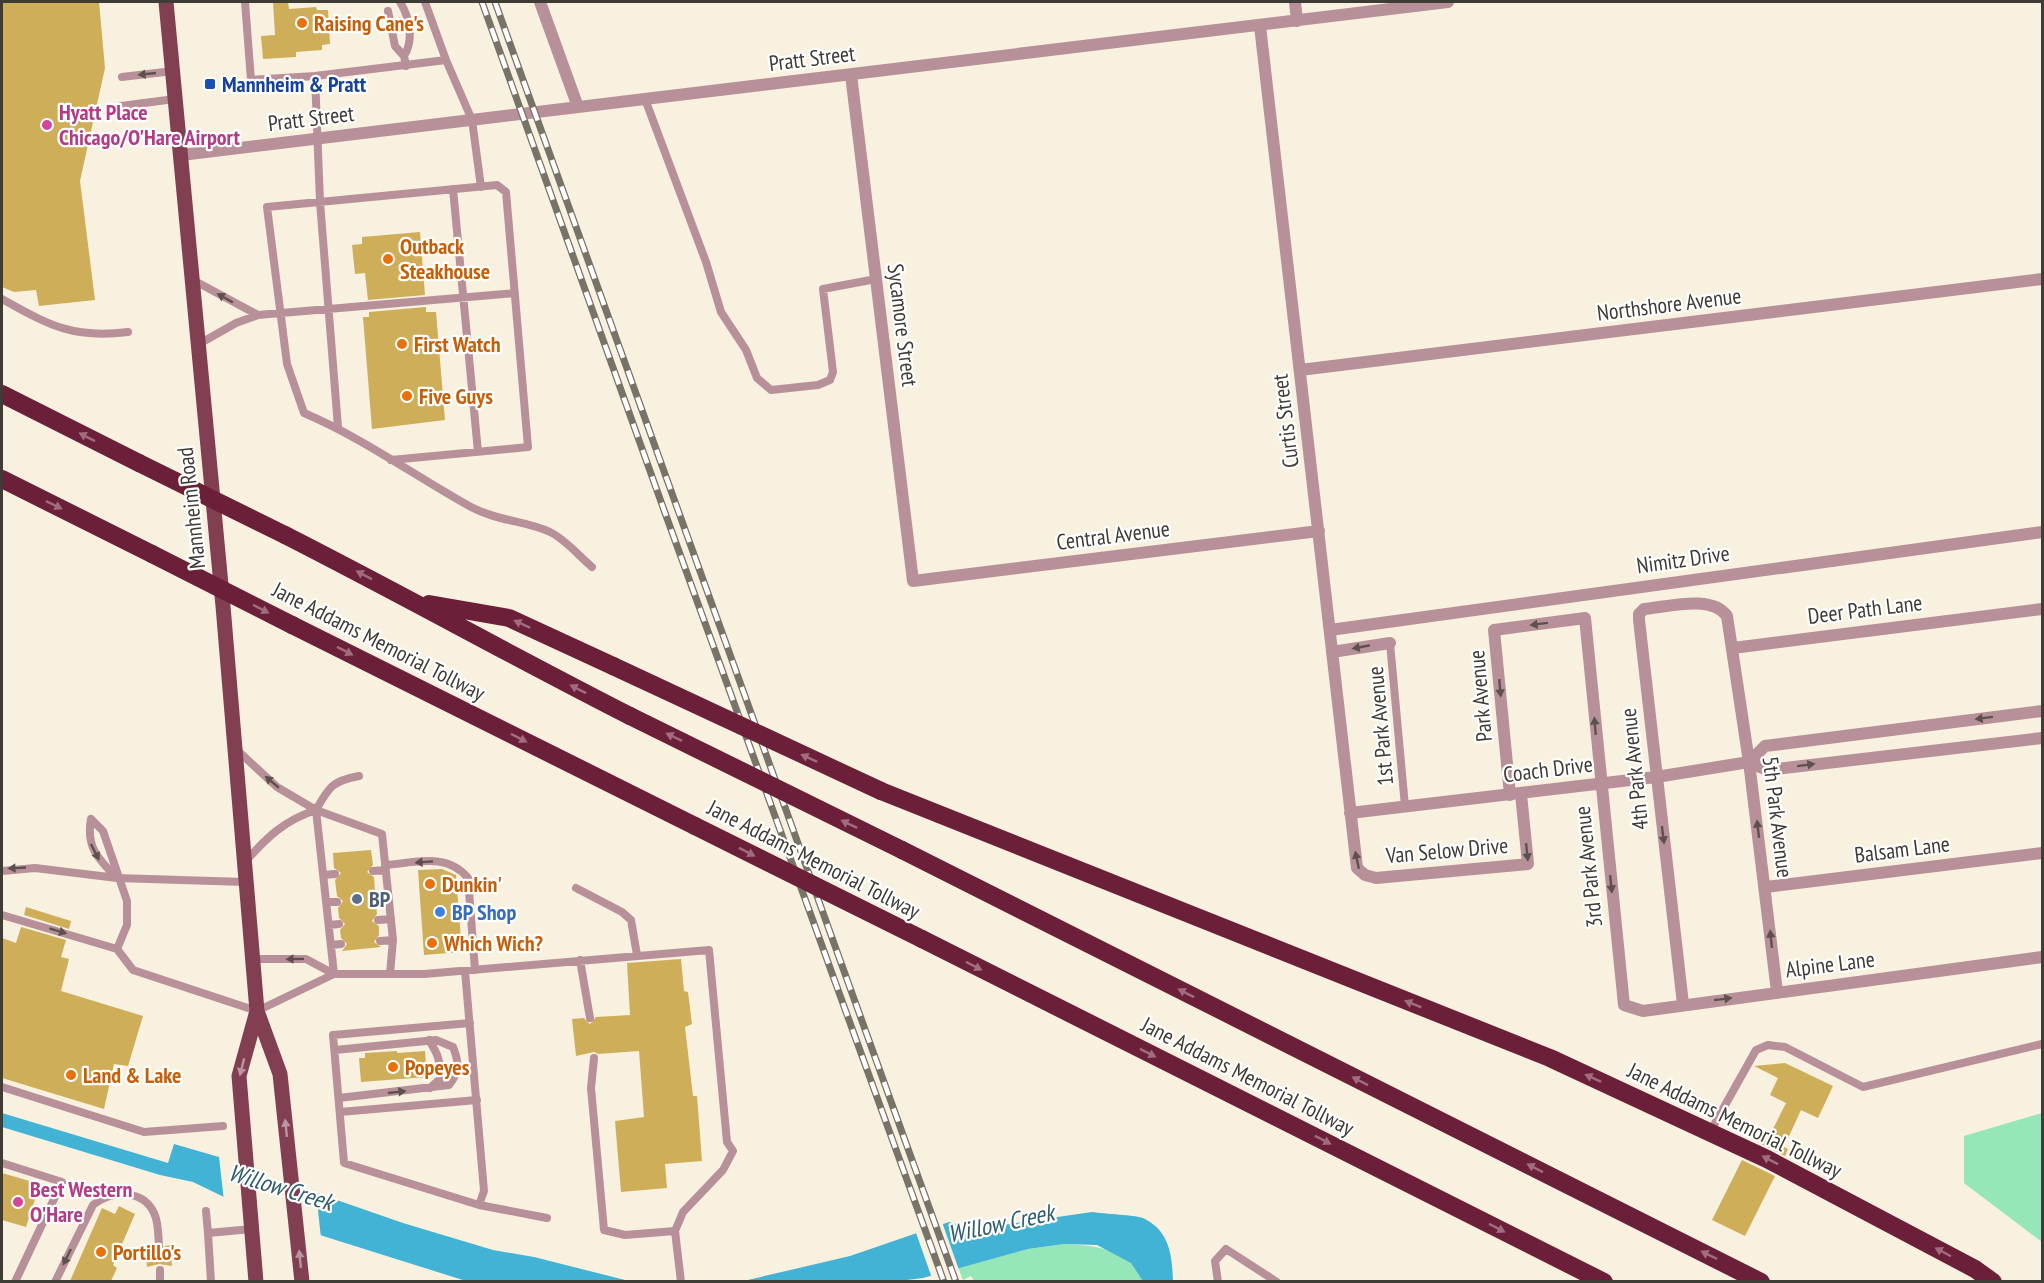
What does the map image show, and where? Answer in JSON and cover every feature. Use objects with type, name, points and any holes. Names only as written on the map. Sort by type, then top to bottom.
[{"type":"highway","name":"Jane Addams Memorial Tollway","points":[[2,394],[416,601],[493,647],[1761,1281]]},
{"type":"highway","name":"Jane Addams Memorial Tollway","points":[[2,479],[1604,1281]]},
{"type":"highway","name":"Jane Addams Memorial Tollway","points":[[416,601],[509,618],[881,791],[1550,1058],[1767,1159],[1975,1269],[1993,1281]]},
{"type":"main road","name":"Mannheim Road","points":[[166,2],[199,344],[257,1011],[280,1074],[302,1281]]},
{"type":"main road","name":"Mannheim Road","points":[[256,1281],[239,1076],[257,1011]]},
{"type":"street","points":[[540,2],[578,107]]},
{"type":"street","points":[[1295,2],[1297,21]]},
{"type":"street","name":"Pratt Street","points":[[181,155],[1448,2]]},
{"type":"street","name":"Curtis Street","points":[[1260,26],[1350,813]]},
{"type":"street","name":"Sycamore Street","points":[[850,75],[913,581]]},
{"type":"street","name":"Northshore Avenue","points":[[1300,370],[2043,279]]},
{"type":"street","name":"Central Avenue","points":[[913,581],[1319,531]]},
{"type":"street","name":"Nimitz Drive","points":[[1330,630],[2043,532]]},
{"type":"street","name":"4th Park Avenue","points":[[1683,1004],[1639,614],[1644,609],[1709,604],[1722,609],[1727,616],[1733,648]]},
{"type":"street","name":"Deer Path Lane","points":[[1733,648],[2043,609]]},
{"type":"street","name":"3rd Park Avenue","points":[[1494,630],[1584,618],[1624,1005]]},
{"type":"street","name":"Park Avenue","points":[[1494,630],[1516,794]]},
{"type":"street","points":[[1332,652],[1390,643]]},
{"type":"street","name":"5th Park Avenue","points":[[1733,648],[1766,887],[1777,992]]},
{"type":"street","name":"Coach Drive","points":[[1749,762],[1765,746],[2043,711]]},
{"type":"street","name":"Coach Drive","points":[[1350,813],[1656,777],[1749,762],[1767,770],[2043,738]]},
{"type":"street","name":"Van Selow Drive","points":[[1350,813],[1357,868],[1369,877],[1528,864],[1516,794]]},
{"type":"street","name":"Balsam Lane","points":[[1766,887],[2043,853]]},
{"type":"street","name":"Alpine Lane","points":[[1624,1005],[1643,1011],[2043,957]]},
{"type":"lane","points":[[245,2],[251,80],[315,76],[446,60]]},
{"type":"lane","points":[[400,2],[406,12],[411,44],[404,56]]},
{"type":"lane","points":[[425,2],[446,60],[472,120],[481,187]]},
{"type":"lane","points":[[388,11],[395,46],[404,56],[406,66]]},
{"type":"lane","points":[[122,77],[173,71]]},
{"type":"lane","points":[[315,76],[320,202],[338,427]]},
{"type":"lane","points":[[121,106],[175,99]]},
{"type":"lane","points":[[645,99],[706,262],[721,312],[746,351],[757,378],[771,390],[818,385],[830,380],[833,372],[823,289],[876,279]]},
{"type":"lane","points":[[392,460],[528,447],[506,192],[497,185],[267,207],[287,363],[304,412],[338,427],[392,460],[474,508],[502,520],[550,532],[592,567]]},
{"type":"lane","points":[[453,189],[478,452]]},
{"type":"lane","points":[[192,280],[258,315]]},
{"type":"lane","points":[[199,344],[236,323],[258,315],[515,293]]},
{"type":"lane","points":[[2,299],[48,324],[73,332],[98,336],[128,332]]},
{"type":"lane","name":"1st Park Avenue","points":[[1390,643],[1406,806]]},
{"type":"lane","points":[[234,748],[277,787],[316,810],[382,834],[393,940],[390,974]]},
{"type":"lane","points":[[334,974],[316,810],[328,788],[339,780],[359,776]]},
{"type":"lane","points":[[244,865],[273,831],[298,816],[316,810]]},
{"type":"lane","points":[[117,878],[94,855],[88,836],[91,819],[103,831],[117,878],[127,901],[127,925],[117,949]]},
{"type":"lane","points":[[373,871],[385,867],[447,860],[463,872],[468,878],[475,970]]},
{"type":"lane","points":[[2,871],[34,868],[117,878],[245,882]]},
{"type":"lane","points":[[323,875],[335,874]]},
{"type":"lane","points":[[576,888],[622,912],[631,920],[636,955]]},
{"type":"lane","points":[[376,897],[388,896]]},
{"type":"lane","points":[[326,902],[337,902]]},
{"type":"lane","points":[[2,915],[117,949],[133,970],[257,1011],[334,974],[465,971],[709,950],[727,1142],[733,1151],[723,1170],[683,1212],[675,1231],[681,1280]]},
{"type":"lane","points":[[378,920],[391,919]]},
{"type":"lane","points":[[329,925],[339,924]]},
{"type":"lane","points":[[380,942],[393,940]]},
{"type":"lane","points":[[331,945],[342,944]]},
{"type":"lane","points":[[252,959],[306,959],[334,974]]},
{"type":"lane","points":[[580,960],[590,1018]]},
{"type":"lane","points":[[465,971],[484,1191],[479,1205]]},
{"type":"lane","points":[[470,1023],[333,1035],[344,1163],[479,1205],[547,1218]]},
{"type":"lane","points":[[429,1040],[439,1055],[441,1066],[440,1078],[430,1088]]},
{"type":"lane","points":[[335,1050],[436,1040],[453,1047],[459,1061],[457,1076],[449,1085],[339,1098]]},
{"type":"lane","points":[[1710,1132],[1756,1050],[1768,1046],[1785,1047],[1863,1086],[2043,1044]]},
{"type":"lane","points":[[594,1058],[591,1088],[604,1230],[625,1235],[675,1231]]},
{"type":"lane","points":[[2,1087],[144,1132],[223,1126]]},
{"type":"lane","points":[[340,1112],[477,1100]]},
{"type":"lane","points":[[2,1163],[62,1182],[15,1281]]},
{"type":"lane","points":[[55,1281],[93,1205],[103,1196],[127,1194],[144,1202],[154,1212],[159,1246]]},
{"type":"lane","points":[[206,1211],[211,1281]]},
{"type":"lane","points":[[208,1233],[251,1225]]},
{"type":"lane","points":[[1218,1281],[1215,1261],[1226,1249],[1277,1281]]},
{"type":"lane","points":[[160,1270],[160,1281]]},
{"type":"green space","points":[[2042,1113],[2042,1242],[1964,1183],[1964,1136]]},
{"type":"green space","points":[[1064,1244],[1098,1248],[1121,1255],[1138,1270],[1143,1281],[974,1281],[971,1276],[963,1280],[958,1267],[1028,1249]]},
{"type":"water","name":"Willow Creek","points":[[2,1113],[168,1163],[174,1144],[219,1157],[222,1160],[403,1223],[493,1250],[534,1257],[629,1281],[466,1281],[323,1236],[224,1197],[193,1182],[160,1175],[2,1127]]},
{"type":"water","points":[[1092,1212],[1139,1217],[1152,1223],[1168,1245],[1173,1281],[1143,1281],[1131,1263],[1097,1245],[1064,1244],[1028,1249],[923,1278],[891,1282],[739,1282],[850,1256],[949,1222],[974,1229]]},
{"type":"pier","points":[[219,1157],[316,1192],[321,1238],[224,1201]]},
{"type":"pier","points":[[942,1222],[959,1270],[932,1278],[915,1230]]},
{"type":"building","name":"Hyatt Place Chicago/O'Hare Airport","points":[[2,2],[99,2],[105,68],[80,181],[95,300],[39,306],[36,290],[14,292],[2,287]]},
{"type":"building","name":"Raising Cane's","points":[[273,2],[288,2],[289,9],[316,7],[317,10],[328,10],[330,44],[322,45],[322,50],[296,52],[296,57],[263,59],[261,36],[275,35]]},
{"type":"building","name":"Outback Steakhouse","points":[[420,232],[425,295],[368,300],[365,273],[355,274],[352,245],[362,244],[362,237]]},
{"type":"building","points":[[426,307],[426,312],[436,312],[445,420],[372,429],[363,317],[369,317],[369,312]]},
{"type":"building","name":"BP","points":[[371,850],[373,865],[367,872],[374,877],[375,891],[370,897],[376,903],[377,914],[372,921],[379,926],[379,935],[374,942],[381,947],[342,951],[347,944],[341,938],[340,930],[345,924],[339,918],[338,908],[343,901],[337,896],[335,880],[341,873],[334,868],[333,853]]},
{"type":"building","name":"BP Shop","points":[[442,869],[456,875],[462,952],[424,955],[418,870]]},
{"type":"building","points":[[26,907],[71,921],[69,929],[24,915]]},
{"type":"building","points":[[21,927],[66,940],[61,957],[69,959],[61,991],[143,1016],[128,1066],[114,1064],[104,1109],[2,1078],[2,938],[16,943]]},
{"type":"building","points":[[681,959],[684,991],[688,992],[692,1024],[685,1027],[693,1096],[697,1096],[702,1161],[665,1164],[667,1188],[621,1192],[615,1121],[644,1117],[639,1051],[598,1054],[594,1052],[576,1056],[572,1019],[584,1018],[590,1024],[596,1017],[630,1015],[627,963]]},
{"type":"building","name":"Popeyes","points":[[397,1051],[397,1053],[425,1051],[427,1077],[361,1082],[359,1058],[365,1058],[365,1053]]},
{"type":"building","points":[[1785,1063],[1833,1086],[1818,1118],[1801,1110],[1784,1147],[1788,1149],[1785,1156],[1752,1139],[1755,1133],[1768,1139],[1786,1103],[1770,1095],[1778,1078],[1754,1066]]},
{"type":"building","points":[[1742,1160],[1775,1176],[1745,1236],[1712,1220]]},
{"type":"building","name":"Best Western O'Hare","points":[[2,1173],[40,1184],[26,1227],[2,1220]]},
{"type":"building","name":"Portillo's","points":[[119,1206],[135,1214],[113,1265],[117,1268],[111,1281],[70,1281],[102,1208],[115,1214]]},
{"type":"building","points":[[170,1245],[172,1266],[159,1264],[147,1267],[145,1247],[153,1247],[159,1252],[165,1246]]},
{"type":"railway","points":[[482,2],[944,1282]]},
{"type":"railway","points":[[495,2],[956,1282]]},
{"type":"place","name":"Raising Cane's","points":[[302,23]]},
{"type":"place","name":"Mannheim & Pratt","points":[[210,84]]},
{"type":"place","name":"Hyatt Place Chicago/O'Hare Airport","points":[[47,125]]},
{"type":"place","name":"Outback Steakhouse","points":[[388,259]]},
{"type":"place","name":"First Watch","points":[[402,344]]},
{"type":"place","name":"Five Guys","points":[[407,396]]},
{"type":"place","name":"Dunkin'","points":[[430,884]]},
{"type":"place","name":"BP","points":[[357,899]]},
{"type":"place","name":"BP Shop","points":[[440,912]]},
{"type":"place","name":"Which Wich?","points":[[432,943]]},
{"type":"place","name":"Popeyes","points":[[393,1067]]},
{"type":"place","name":"Land & Lake","points":[[71,1075]]},
{"type":"place","name":"Best Western O'Hare","points":[[18,1202]]},
{"type":"place","name":"Portillo's","points":[[101,1252]]}]
